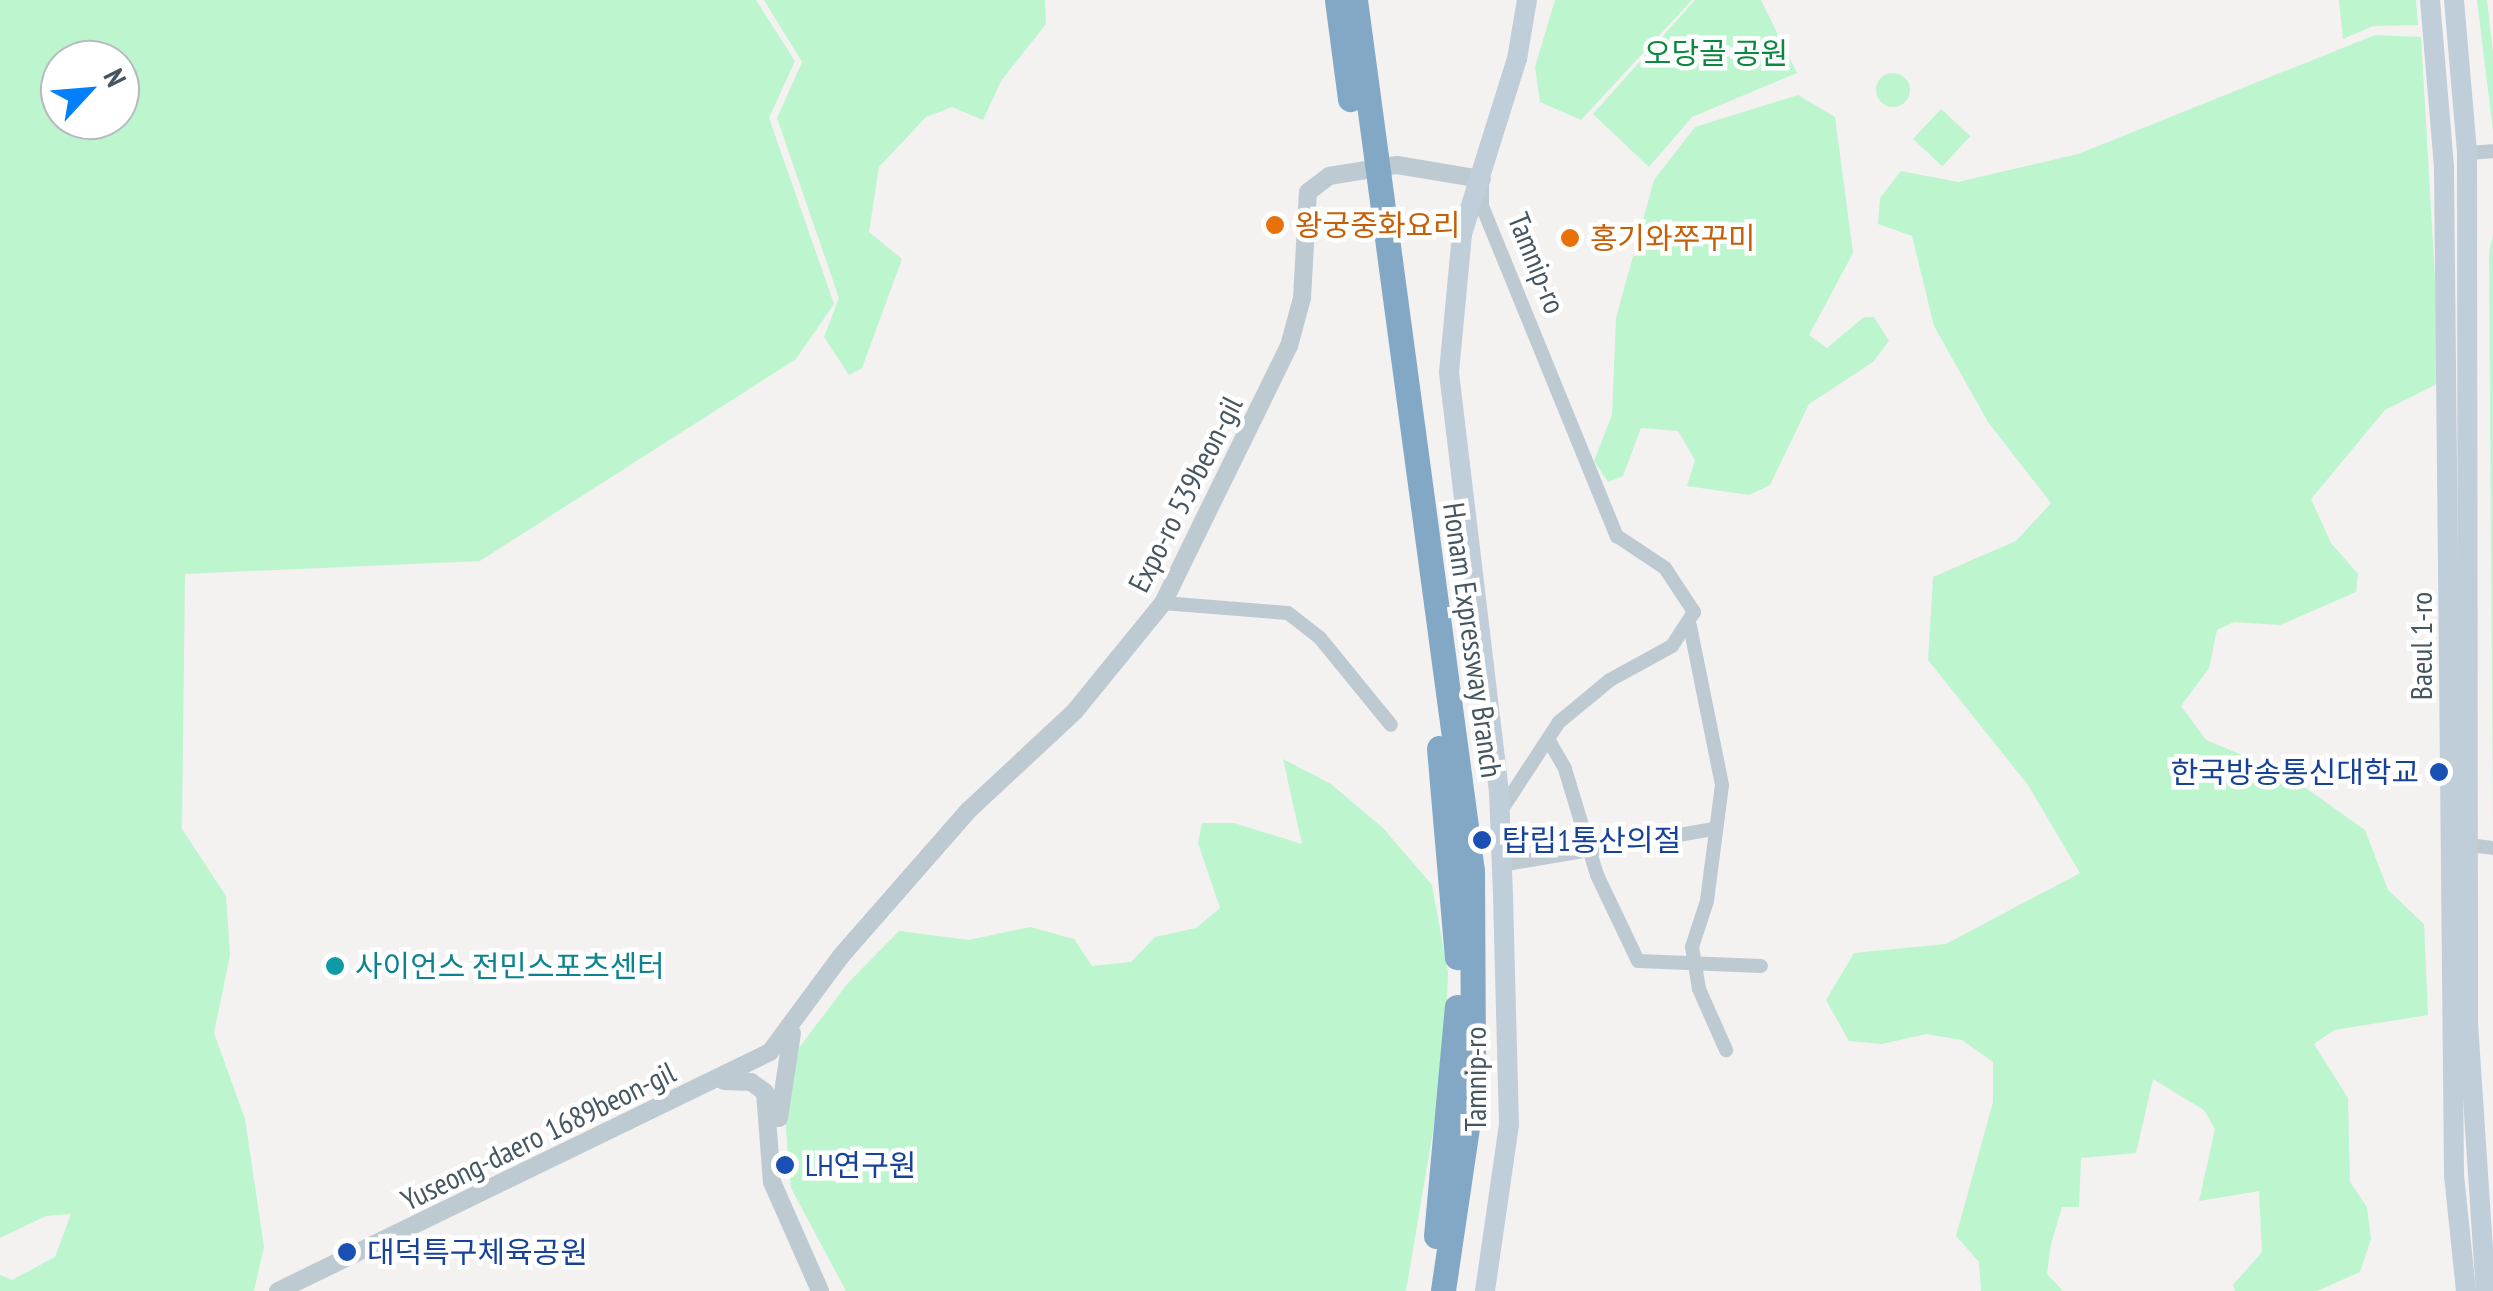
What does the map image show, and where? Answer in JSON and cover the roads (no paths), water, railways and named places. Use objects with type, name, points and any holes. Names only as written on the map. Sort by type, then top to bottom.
[{"type":"highway","name":"Honam Expressway Branch","points":[[1337,0],[1454,875],[1454,1085],[1428,1291]]},
{"type":"highway","name":"Honam Expressway Branch","points":[[1354,0],[1472,871],[1472,1087],[1444,1291]]},
{"type":"main road","points":[[1482,180],[1527,0]]},
{"type":"main road","name":"Baeul 1-ro","points":[[2430,0],[2446,245],[2474,1175],[2486,1291]]},
{"type":"main road","name":"Baeul 1-ro","points":[[2454,0],[2467,153],[2474,1175],[2466,1291]]},
{"type":"main road","name":"Tamnip-ro","points":[[1482,180],[1462,234],[1449,372],[1500,812],[1509,1125],[1485,1291]]},
{"type":"street","points":[[2467,153],[2493,151]]},
{"type":"street","name":"Expo-ro 539beon-gil","points":[[798,1019],[841,956],[969,810],[1075,711],[1163,604],[1289,346],[1302,298],[1308,192],[1329,176],[1397,165],[1482,180]]},
{"type":"street","name":"Tamnip-ro","points":[[1482,180],[1482,206],[1584,467],[1617,536],[1664,568],[1688,596],[1690,626],[1722,785],[1706,901],[1692,947],[1694,966]]},
{"type":"street","points":[[1163,604],[1288,613],[1320,638],[1391,725]]},
{"type":"street","points":[[1500,812],[1572,709],[1658,656],[1690,626]]},
{"type":"street","points":[[1548,739],[1565,769],[1590,853],[1638,961],[1761,966]]},
{"type":"street","points":[[1501,865],[1590,853],[1713,829]]},
{"type":"street","points":[[2469,846],[2493,848]]},
{"type":"street","points":[[1694,966],[1726,1050]]},
{"type":"street","points":[[762,1077],[784,1068],[798,1019]]},
{"type":"street","points":[[798,1019],[762,1077],[778,1194],[820,1291]]},
{"type":"street","name":"Yuseong-daero 1689beon-gil","points":[[278,1291],[714,1082],[762,1077]]},
{"type":"place","name":"왕궁중화요리","points":[[1275,225]]},
{"type":"place","name":"홍기와쭈꾸미","points":[[1570,238]]},
{"type":"place","name":"한국방송통신대학교","points":[[2439,772]]},
{"type":"place","name":"탑립1통산의절","points":[[1482,840]]},
{"type":"place","name":"사이언스 전민스포츠센터","points":[[335,966]]},
{"type":"place","name":"LH연구원","points":[[785,1165]]},
{"type":"place","name":"대덕특구체육공원","points":[[347,1252]]},
{"type":"park label","name":"오당골 공원","points":[[1716,53]]}]
